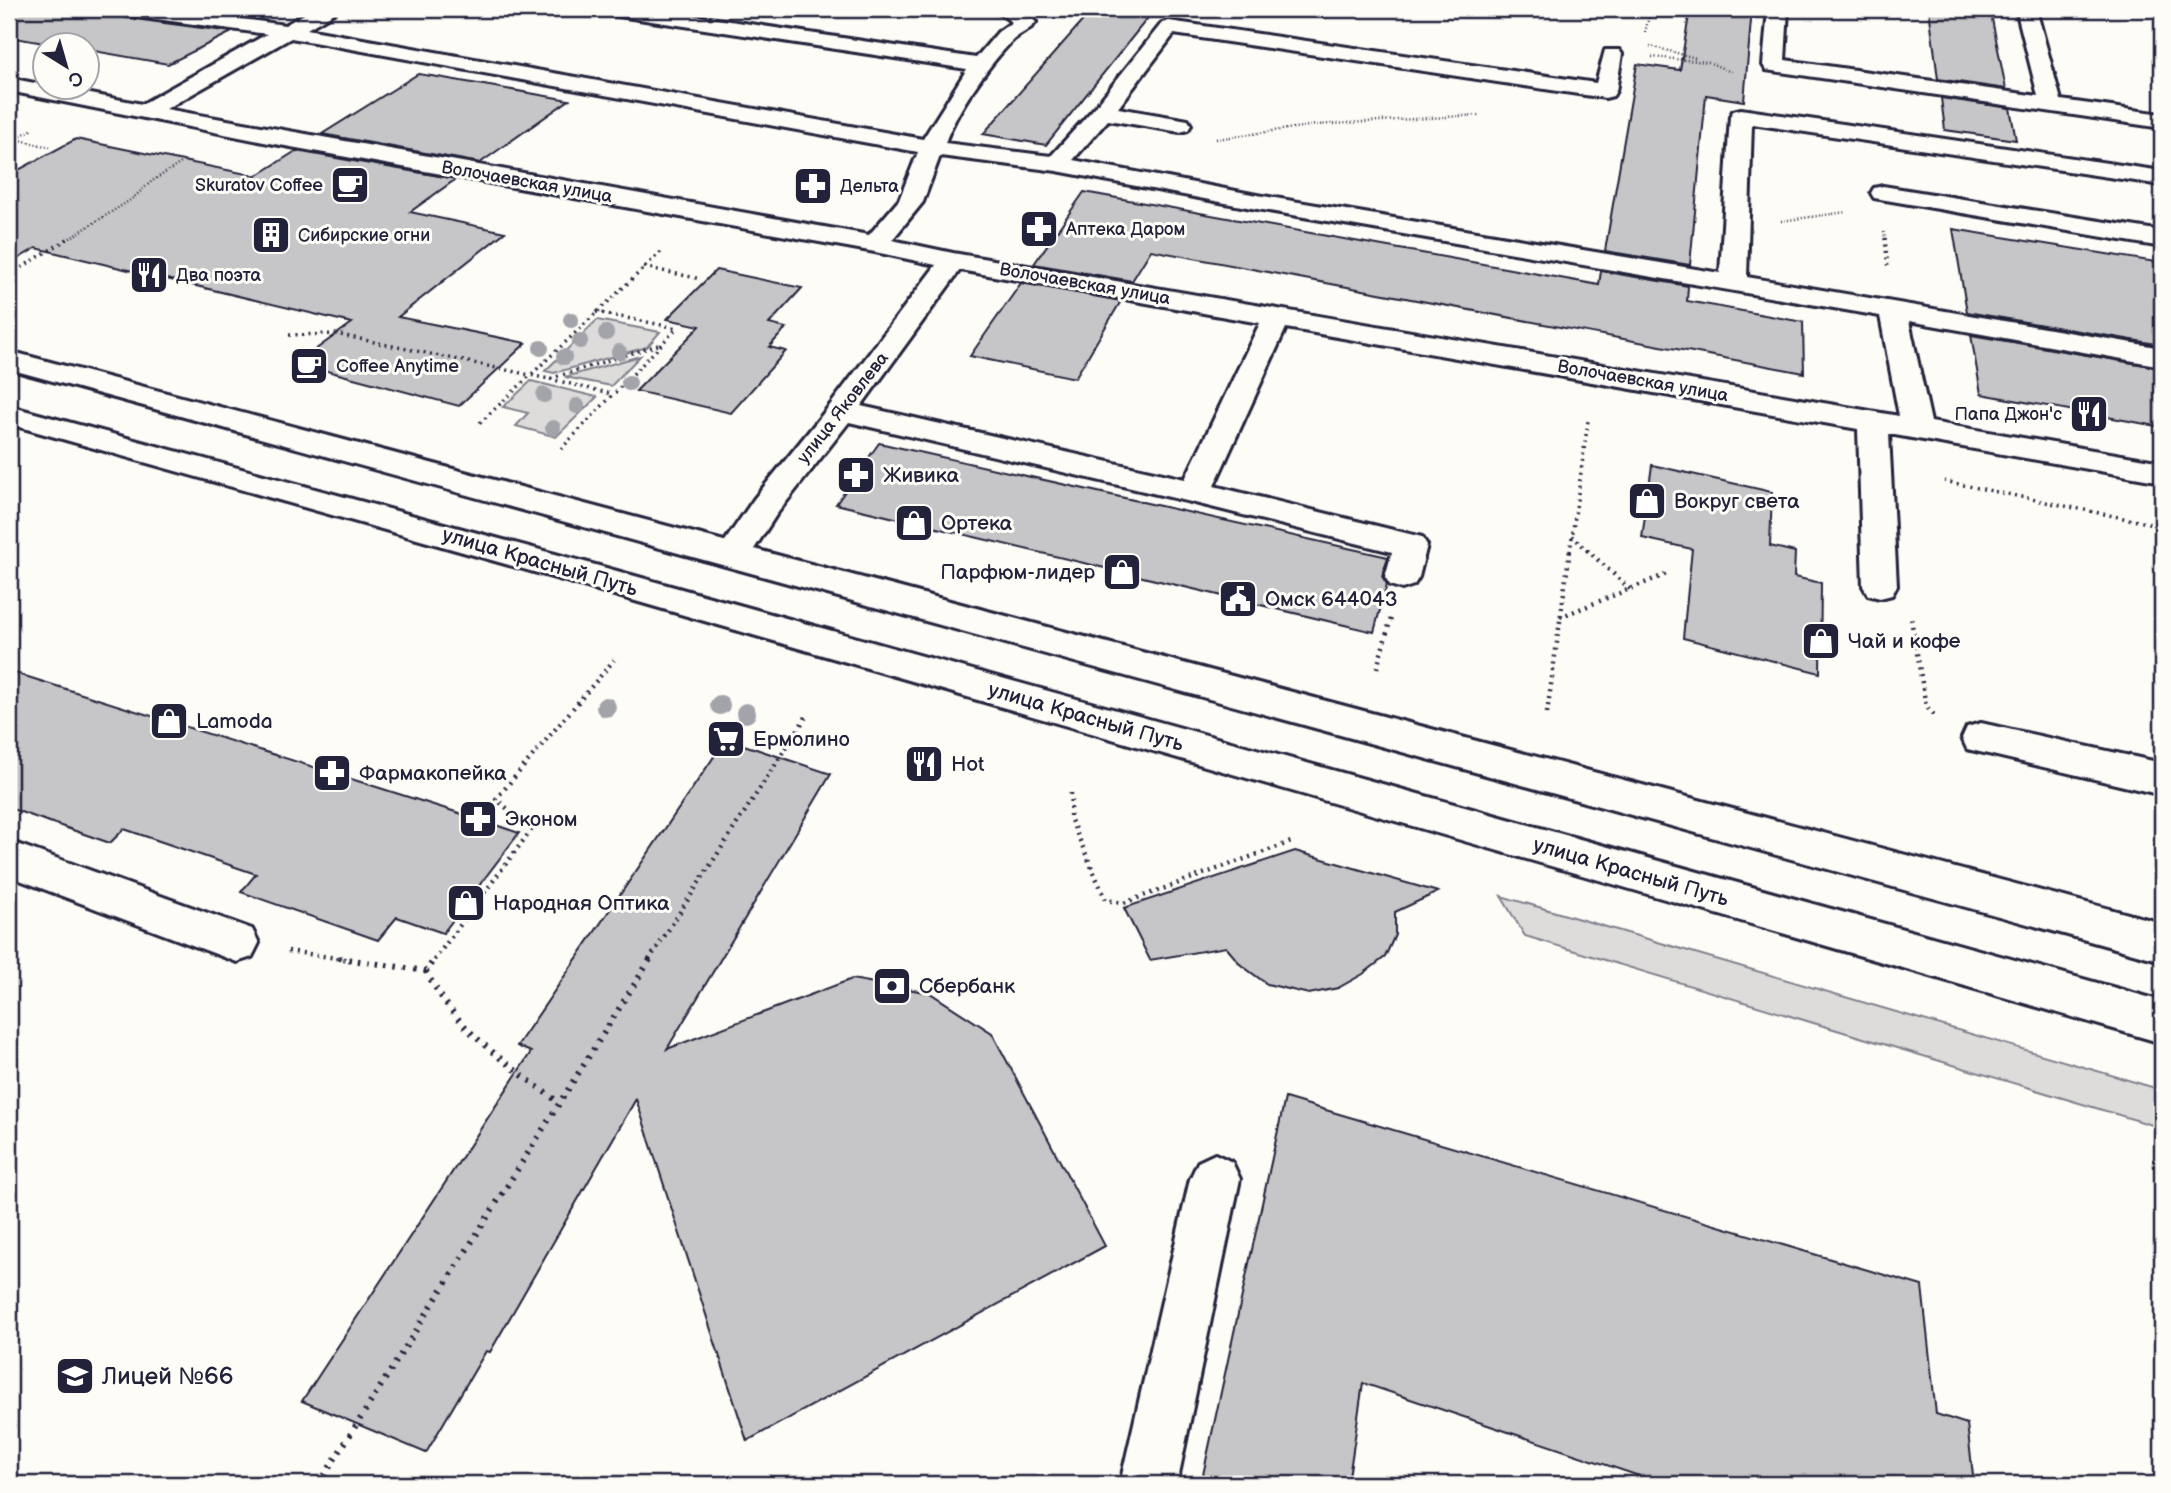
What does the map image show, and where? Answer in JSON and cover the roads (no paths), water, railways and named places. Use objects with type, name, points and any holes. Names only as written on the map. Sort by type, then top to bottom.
[{"type":"street","points":[[127,9],[286,31],[933,148],[1056,164],[1257,202],[2162,356]]},
{"type":"street","points":[[147,111],[327,9]]},
{"type":"street","points":[[612,9],[981,65]]},
{"type":"street","points":[[1003,9],[1031,15]]},
{"type":"street","points":[[1778,9],[1774,65],[2162,121]]},
{"type":"street","points":[[2026,9],[2050,105]]},
{"type":"street","points":[[876,244],[911,202],[939,130],[981,65],[1005,36],[1031,15]]},
{"type":"street","points":[[1056,164],[1103,112],[1169,27],[1605,91],[1612,54]]},
{"type":"street","points":[[1288,68],[1300,46]]},
{"type":"street","name":"Волочаевская улица","points":[[9,85],[274,137],[876,244],[953,261],[2162,472]]},
{"type":"street","points":[[1103,112],[1180,125]]},
{"type":"street","points":[[1733,282],[1741,116],[2162,178]]},
{"type":"street","points":[[1882,200],[2162,239]]},
{"type":"street","name":"улица Яковлева","points":[[704,609],[733,555],[765,507],[842,411],[953,261]]},
{"type":"street","points":[[1893,310],[1917,430]]},
{"type":"street","points":[[1195,492],[1277,317]]},
{"type":"street","points":[[9,360],[2162,942]]},
{"type":"street","points":[[842,411],[1195,492],[1410,545],[1402,576]]},
{"type":"street","name":"улица Красный Путь","points":[[9,415],[2162,1022]]},
{"type":"street","points":[[1873,422],[1880,586]]},
{"type":"street","points":[[1981,738],[2162,779]]},
{"type":"street","points":[[9,858],[237,943]]},
{"type":"street","points":[[1148,1484],[1215,1179]]},
{"type":"place","name":"Skuratov Coffee","points":[[350,185]]},
{"type":"place","name":"Дельта","points":[[813,186]]},
{"type":"place","name":"Аптека Даром","points":[[1039,229]]},
{"type":"place","name":"Сибирские огни","points":[[271,235]]},
{"type":"place","name":"Два поэта","points":[[149,275]]},
{"type":"place","name":"Coffee Anytime","points":[[309,366]]},
{"type":"place","name":"Папа Джон'с","points":[[2089,414]]},
{"type":"place","name":"Живика","points":[[856,475]]},
{"type":"place","name":"Вокруг света","points":[[1647,501]]},
{"type":"place","name":"Ортека","points":[[914,523]]},
{"type":"place","name":"Парфюм-лидер","points":[[1122,572]]},
{"type":"place","name":"Омск 644043","points":[[1238,599]]},
{"type":"place","name":"Чай и кофе","points":[[1821,641]]},
{"type":"place","name":"Lamoda","points":[[169,721]]},
{"type":"place","name":"Ермолино","points":[[726,739]]},
{"type":"place","name":"Hot","points":[[924,764]]},
{"type":"place","name":"Фармакопейка","points":[[332,773]]},
{"type":"place","name":"Эконом","points":[[478,819]]},
{"type":"place","name":"Народная Оптика","points":[[466,903]]},
{"type":"place","name":"Сбербанк","points":[[892,986]]},
{"type":"place","name":"Лицей №66","points":[[75,1376]]}]
